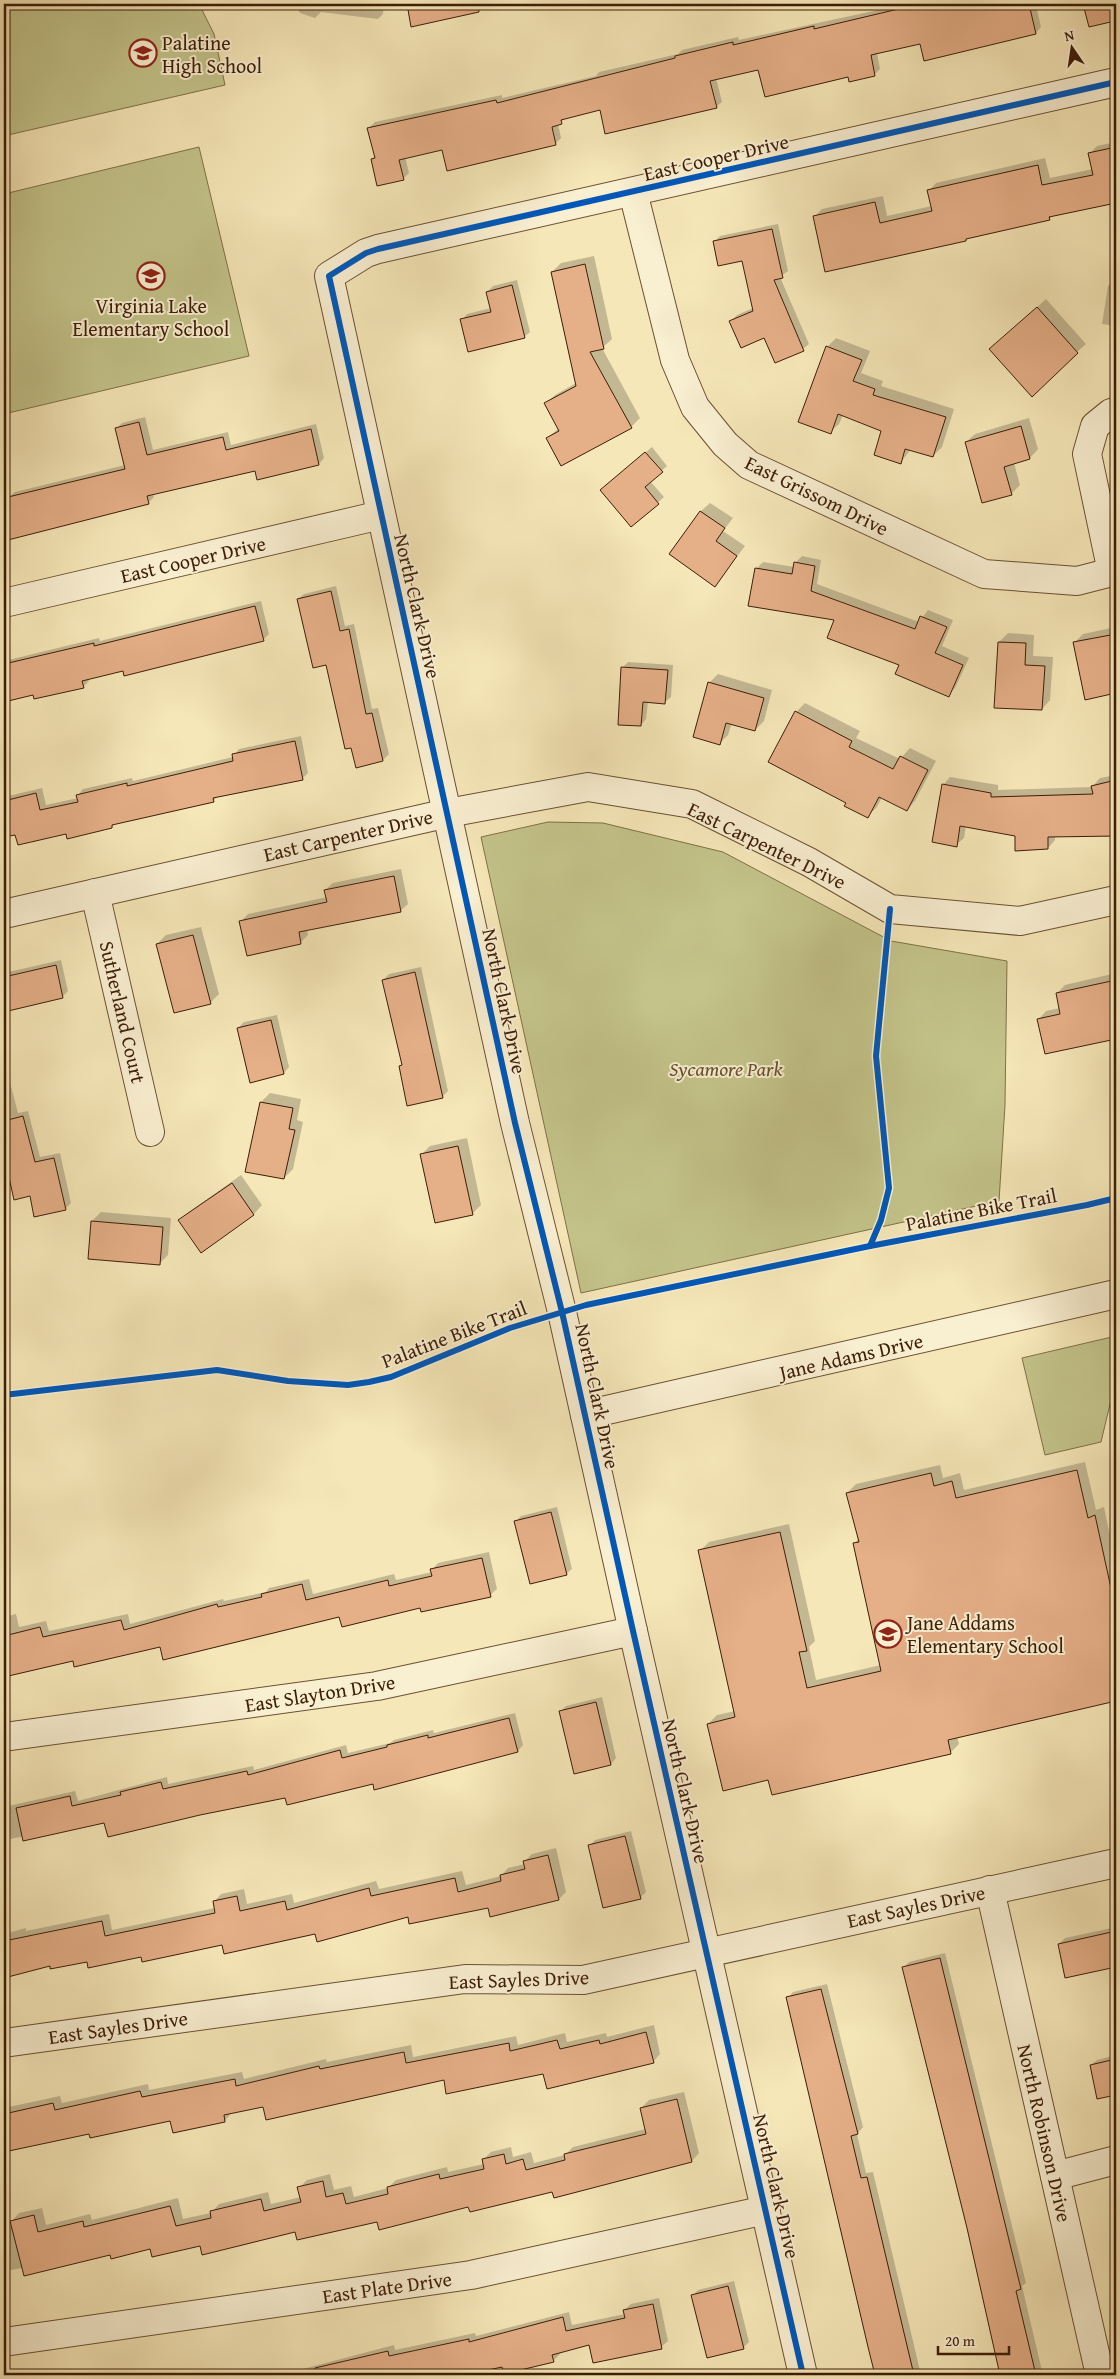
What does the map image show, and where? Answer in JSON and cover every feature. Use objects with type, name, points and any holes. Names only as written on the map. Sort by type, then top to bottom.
[{"type":"street","name":"East Cooper Drive","points":[[329,276],[366,253],[378,249],[1116,82]]},
{"type":"street","name":"East Grissom Drive","points":[[633,192],[675,360],[684,384],[695,407],[710,428],[749,466],[984,574],[1077,581],[1114,572]]},
{"type":"street","name":"North Clark Drive","points":[[329,276],[515,1123],[562,1312],[803,2375]]},
{"type":"street","points":[[1114,572],[1087,454],[1095,426],[1111,413],[1116,412]]},
{"type":"street","name":"East Cooper Drive","points":[[4,603],[381,515]]},
{"type":"street","name":"East Carpenter Drive","points":[[4,914],[448,813],[588,787],[692,804],[808,862],[890,909],[1020,921],[1116,900]]},
{"type":"street","name":"Sutherland Court","points":[[95,893],[150,1132]]},
{"type":"street","name":"Jane Adams Drive","points":[[585,1415],[1116,1294]]},
{"type":"street","name":"East Slayton Drive","points":[[4,1737],[378,1686],[633,1631]]},
{"type":"street","name":"East Sayles Drive","points":[[4,2043],[465,1979],[583,1980],[1116,1862]]},
{"type":"street","name":"North Robinson Drive","points":[[990,1890],[1100,2375]]},
{"type":"street","points":[[1055,2176],[1116,2160]]},
{"type":"street","name":"East Plate Drive","points":[[4,2342],[471,2275],[766,2210]]},
{"type":"green space","name":"Palatine High School","points":[[4,4],[199,4],[214,34],[225,85],[8,135],[4,133]]},
{"type":"green space","points":[[199,147],[249,356],[4,414],[4,194]]},
{"type":"green space","name":"Sycamore Park","points":[[548,822],[603,823],[723,852],[891,941],[1007,961],[1005,1105],[999,1201],[581,1293],[481,837]]},
{"type":"green space","points":[[1116,1336],[1116,1379],[1101,1442],[1045,1455],[1022,1358]]},
{"type":"building","points":[[407,4],[478,4],[479,12],[411,27]]},
{"type":"building","points":[[911,4],[1029,4],[1036,34],[924,61],[920,44],[871,55],[875,76],[849,82],[848,77],[765,97],[758,70],[710,81],[717,108],[605,134],[600,110],[561,120],[562,124],[552,127],[556,145],[447,171],[442,150],[399,160],[404,180],[377,186],[371,159],[375,158],[367,128],[496,100],[497,103],[733,42],[733,45],[814,26],[814,29],[911,6]]},
{"type":"building","points":[[1083,4],[1111,4],[1115,21],[1089,27]]},
{"type":"building","points":[[1116,147],[1116,203],[1049,217],[1050,220],[966,239],[966,241],[825,272],[813,216],[875,202],[880,223],[932,211],[927,190],[1038,165],[1042,185],[1093,175],[1088,153]]},
{"type":"building","points":[[772,229],[783,278],[774,280],[804,351],[775,363],[764,338],[741,348],[729,321],[753,311],[742,261],[718,266],[713,241]]},
{"type":"building","points":[[585,264],[604,349],[590,352],[632,428],[561,466],[546,438],[559,431],[544,403],[576,386],[551,272]]},
{"type":"building","points":[[512,285],[525,338],[468,352],[460,319],[491,312],[486,292]]},
{"type":"building","points":[[1037,307],[1078,353],[1032,397],[989,349]]},
{"type":"building","points":[[826,346],[862,360],[853,381],[875,389],[873,395],[946,417],[933,457],[905,449],[901,464],[874,455],[881,431],[838,414],[831,434],[798,422]]},
{"type":"building","points":[[139,422],[147,455],[223,437],[226,450],[311,429],[319,465],[257,480],[255,471],[147,496],[149,504],[4,541],[4,505],[9,504],[8,497],[125,469],[115,428]]},
{"type":"building","points":[[1021,426],[1030,459],[1004,467],[1012,495],[982,503],[965,442]]},
{"type":"building","points":[[645,452],[663,472],[645,487],[659,504],[631,527],[600,490]]},
{"type":"building","points":[[700,511],[725,528],[716,541],[737,556],[715,587],[669,554]]},
{"type":"building","points":[[794,562],[815,566],[811,591],[915,629],[920,616],[947,627],[935,653],[963,665],[949,697],[895,674],[899,665],[827,638],[834,620],[748,606],[755,568],[792,574]]},
{"type":"building","points":[[331,591],[340,631],[349,629],[366,714],[372,713],[383,761],[356,768],[351,748],[345,749],[326,665],[313,668],[297,599]]},
{"type":"building","points":[[255,606],[264,641],[124,676],[123,671],[82,681],[84,688],[34,699],[33,695],[4,702],[4,664],[94,643],[94,646]]},
{"type":"building","points":[[1116,634],[1116,693],[1085,700],[1073,642]]},
{"type":"building","points":[[998,642],[1026,643],[1025,665],[1045,666],[1042,710],[994,708]]},
{"type":"building","points":[[621,667],[668,670],[665,704],[643,702],[641,726],[618,725]]},
{"type":"building","points":[[708,682],[764,698],[755,731],[726,723],[720,745],[693,737]]},
{"type":"building","points":[[795,711],[852,741],[849,747],[893,769],[900,756],[928,770],[907,811],[879,797],[868,818],[844,806],[846,803],[768,762]]},
{"type":"building","points":[[295,741],[303,780],[213,798],[214,802],[112,825],[112,828],[67,839],[66,834],[18,845],[15,835],[4,837],[4,801],[36,793],[40,810],[78,802],[76,795],[127,783],[127,786],[233,761],[232,754]]},
{"type":"building","points":[[1116,780],[1116,836],[1048,837],[1048,849],[1015,851],[1015,836],[960,826],[957,847],[932,842],[942,784],[991,793],[991,797],[1093,794],[1091,786]]},
{"type":"building","points":[[394,876],[401,912],[299,932],[301,944],[247,956],[239,921],[327,902],[324,890]]},
{"type":"building","points":[[193,935],[211,1004],[174,1013],[156,944]]},
{"type":"building","points":[[56,965],[63,998],[8,1011],[4,990],[4,977]]},
{"type":"building","points":[[415,972],[443,1098],[407,1106],[399,1066],[402,1065],[382,980]]},
{"type":"building","points":[[1116,980],[1116,1039],[1045,1054],[1037,1019],[1060,1014],[1056,993]]},
{"type":"building","points":[[271,1020],[284,1074],[250,1083],[237,1028]]},
{"type":"building","points":[[260,1102],[293,1108],[289,1129],[295,1130],[284,1179],[245,1172]]},
{"type":"building","points":[[23,1116],[35,1162],[54,1158],[66,1210],[34,1217],[30,1196],[14,1200],[4,1155],[4,1121]]},
{"type":"building","points":[[458,1146],[473,1215],[435,1223],[420,1154]]},
{"type":"building","points":[[232,1183],[254,1215],[201,1253],[178,1220]]},
{"type":"building","points":[[91,1221],[163,1227],[160,1265],[88,1259]]},
{"type":"building","points":[[1077,1470],[1088,1518],[1095,1515],[1116,1611],[1116,1701],[948,1740],[951,1754],[772,1795],[768,1780],[723,1791],[707,1724],[735,1717],[698,1550],[780,1532],[807,1651],[799,1652],[807,1688],[881,1671],[853,1543],[859,1542],[846,1493],[931,1473],[934,1486],[952,1481],[956,1498]]},
{"type":"building","points":[[551,1512],[567,1575],[530,1584],[514,1521]]},
{"type":"building","points":[[482,1558],[491,1597],[421,1612],[420,1608],[342,1627],[339,1617],[163,1660],[160,1647],[74,1667],[73,1661],[4,1677],[4,1636],[40,1627],[43,1637],[121,1620],[124,1630],[217,1604],[218,1607],[262,1597],[261,1594],[302,1584],[306,1600],[388,1580],[389,1586],[432,1576],[430,1569]]},
{"type":"building","points":[[596,1702],[611,1765],[574,1774],[559,1711]]},
{"type":"building","points":[[509,1718],[518,1752],[374,1790],[373,1784],[287,1805],[285,1798],[200,1815],[108,1837],[104,1823],[23,1841],[16,1808],[70,1796],[72,1806],[121,1795],[120,1792],[161,1782],[163,1789],[247,1771],[248,1775],[340,1750],[342,1758],[428,1735],[428,1738]]},
{"type":"building","points":[[625,1836],[641,1899],[603,1908],[588,1845]]},
{"type":"building","points":[[548,1855],[559,1900],[490,1917],[488,1908],[409,1924],[408,1917],[317,1942],[315,1934],[224,1954],[222,1945],[142,1962],[141,1957],[88,1968],[87,1962],[50,1969],[50,1966],[4,1978],[4,1941],[102,1921],[105,1936],[215,1913],[213,1901],[237,1896],[240,1911],[285,1901],[287,1910],[369,1888],[371,1896],[455,1878],[458,1892],[501,1881],[500,1875],[525,1869],[523,1861]]},
{"type":"building","points":[[1116,1931],[1116,1967],[1065,1978],[1058,1944]]},
{"type":"building","points":[[940,1958],[1021,2289],[1016,2291],[1035,2371],[1017,2375],[1000,2375],[967,2228],[902,1967]]},
{"type":"building","points":[[821,1989],[858,2134],[851,2136],[861,2178],[867,2177],[914,2375],[875,2375],[868,2347],[786,1997]]},
{"type":"building","points":[[646,2032],[654,2063],[547,2089],[543,2074],[446,2094],[444,2080],[266,2120],[263,2107],[224,2115],[225,2122],[173,2133],[170,2121],[90,2138],[89,2134],[4,2152],[4,2114],[53,2103],[55,2110],[140,2091],[142,2097],[235,2079],[236,2086],[319,2066],[320,2069],[404,2052],[406,2063],[509,2043],[510,2051],[557,2040],[560,2049],[599,2040],[600,2044]]},
{"type":"building","points":[[1116,2059],[1116,2095],[1097,2099],[1090,2065]]},
{"type":"building","points":[[677,2099],[692,2162],[554,2198],[552,2192],[470,2212],[468,2207],[379,2230],[377,2222],[297,2240],[295,2232],[202,2255],[200,2246],[152,2257],[150,2249],[111,2259],[110,2255],[24,2276],[10,2221],[34,2215],[38,2232],[83,2221],[84,2227],[170,2206],[176,2226],[211,2218],[210,2211],[261,2199],[264,2211],[301,2202],[297,2187],[323,2181],[326,2197],[343,2193],[346,2204],[388,2194],[387,2187],[439,2174],[440,2179],[484,2169],[482,2159],[504,2154],[506,2164],[523,2159],[526,2170],[565,2160],[564,2154],[646,2134],[640,2108]]},
{"type":"building","points":[[728,2286],[744,2349],[707,2358],[691,2295]]},
{"type":"building","points":[[653,2304],[662,2349],[593,2363],[589,2345],[552,2355],[554,2362],[504,2374],[502,2367],[465,2375],[316,2375],[315,2368],[388,2351],[389,2356],[469,2339],[469,2342],[563,2317],[566,2331],[625,2318],[623,2310]]},
{"type":"cycle path","points":[[803,2375],[562,1312],[515,1123],[329,276],[366,253],[378,249],[1116,82]]},
{"type":"cycle path","points":[[870,1246],[881,1220],[889,1188],[876,1056],[890,909]]},
{"type":"cycle path","name":"Palatine Bike Trail","points":[[4,1395],[217,1370],[288,1381],[348,1385],[369,1382],[391,1377],[510,1328],[586,1305],[870,1246],[1116,1198]]},
{"type":"place","name":"Palatine High School","points":[[143,53]]},
{"type":"place","name":"Virginia Lake Elementary School","points":[[151,276]]},
{"type":"place","name":"Jane Addams Elementary School","points":[[888,1634]]}]
